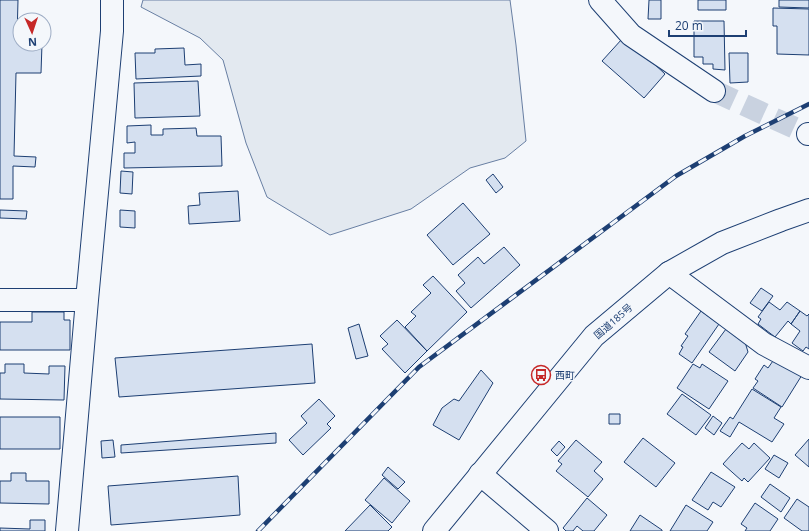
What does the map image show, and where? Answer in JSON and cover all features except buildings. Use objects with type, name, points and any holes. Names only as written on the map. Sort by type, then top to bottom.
[{"type":"main road","points":[[67,531],[112,31],[112,0]]},
{"type":"main road","points":[[600,0],[631,35],[714,91]]},
{"type":"main road","name":"国道185号","points":[[434,531],[594,336],[669,273],[722,243],[809,210]]},
{"type":"main road","points":[[669,273],[764,344],[809,368]]},
{"type":"main road","points":[[0,300],[87,300]]},
{"type":"main road","points":[[480,474],[548,531]]},
{"type":"shaded area","points":[[143,0],[510,0],[526,141],[505,158],[470,168],[411,209],[330,235],[267,197],[246,143],[223,60],[200,38],[141,7]]},
{"type":"tunnel","points":[[714,91],[808,134]]},
{"type":"railway","points":[[258,531],[419,367],[676,176],[745,136],[809,104]]},
{"type":"place","name":"西町","points":[[541,375]]}]
